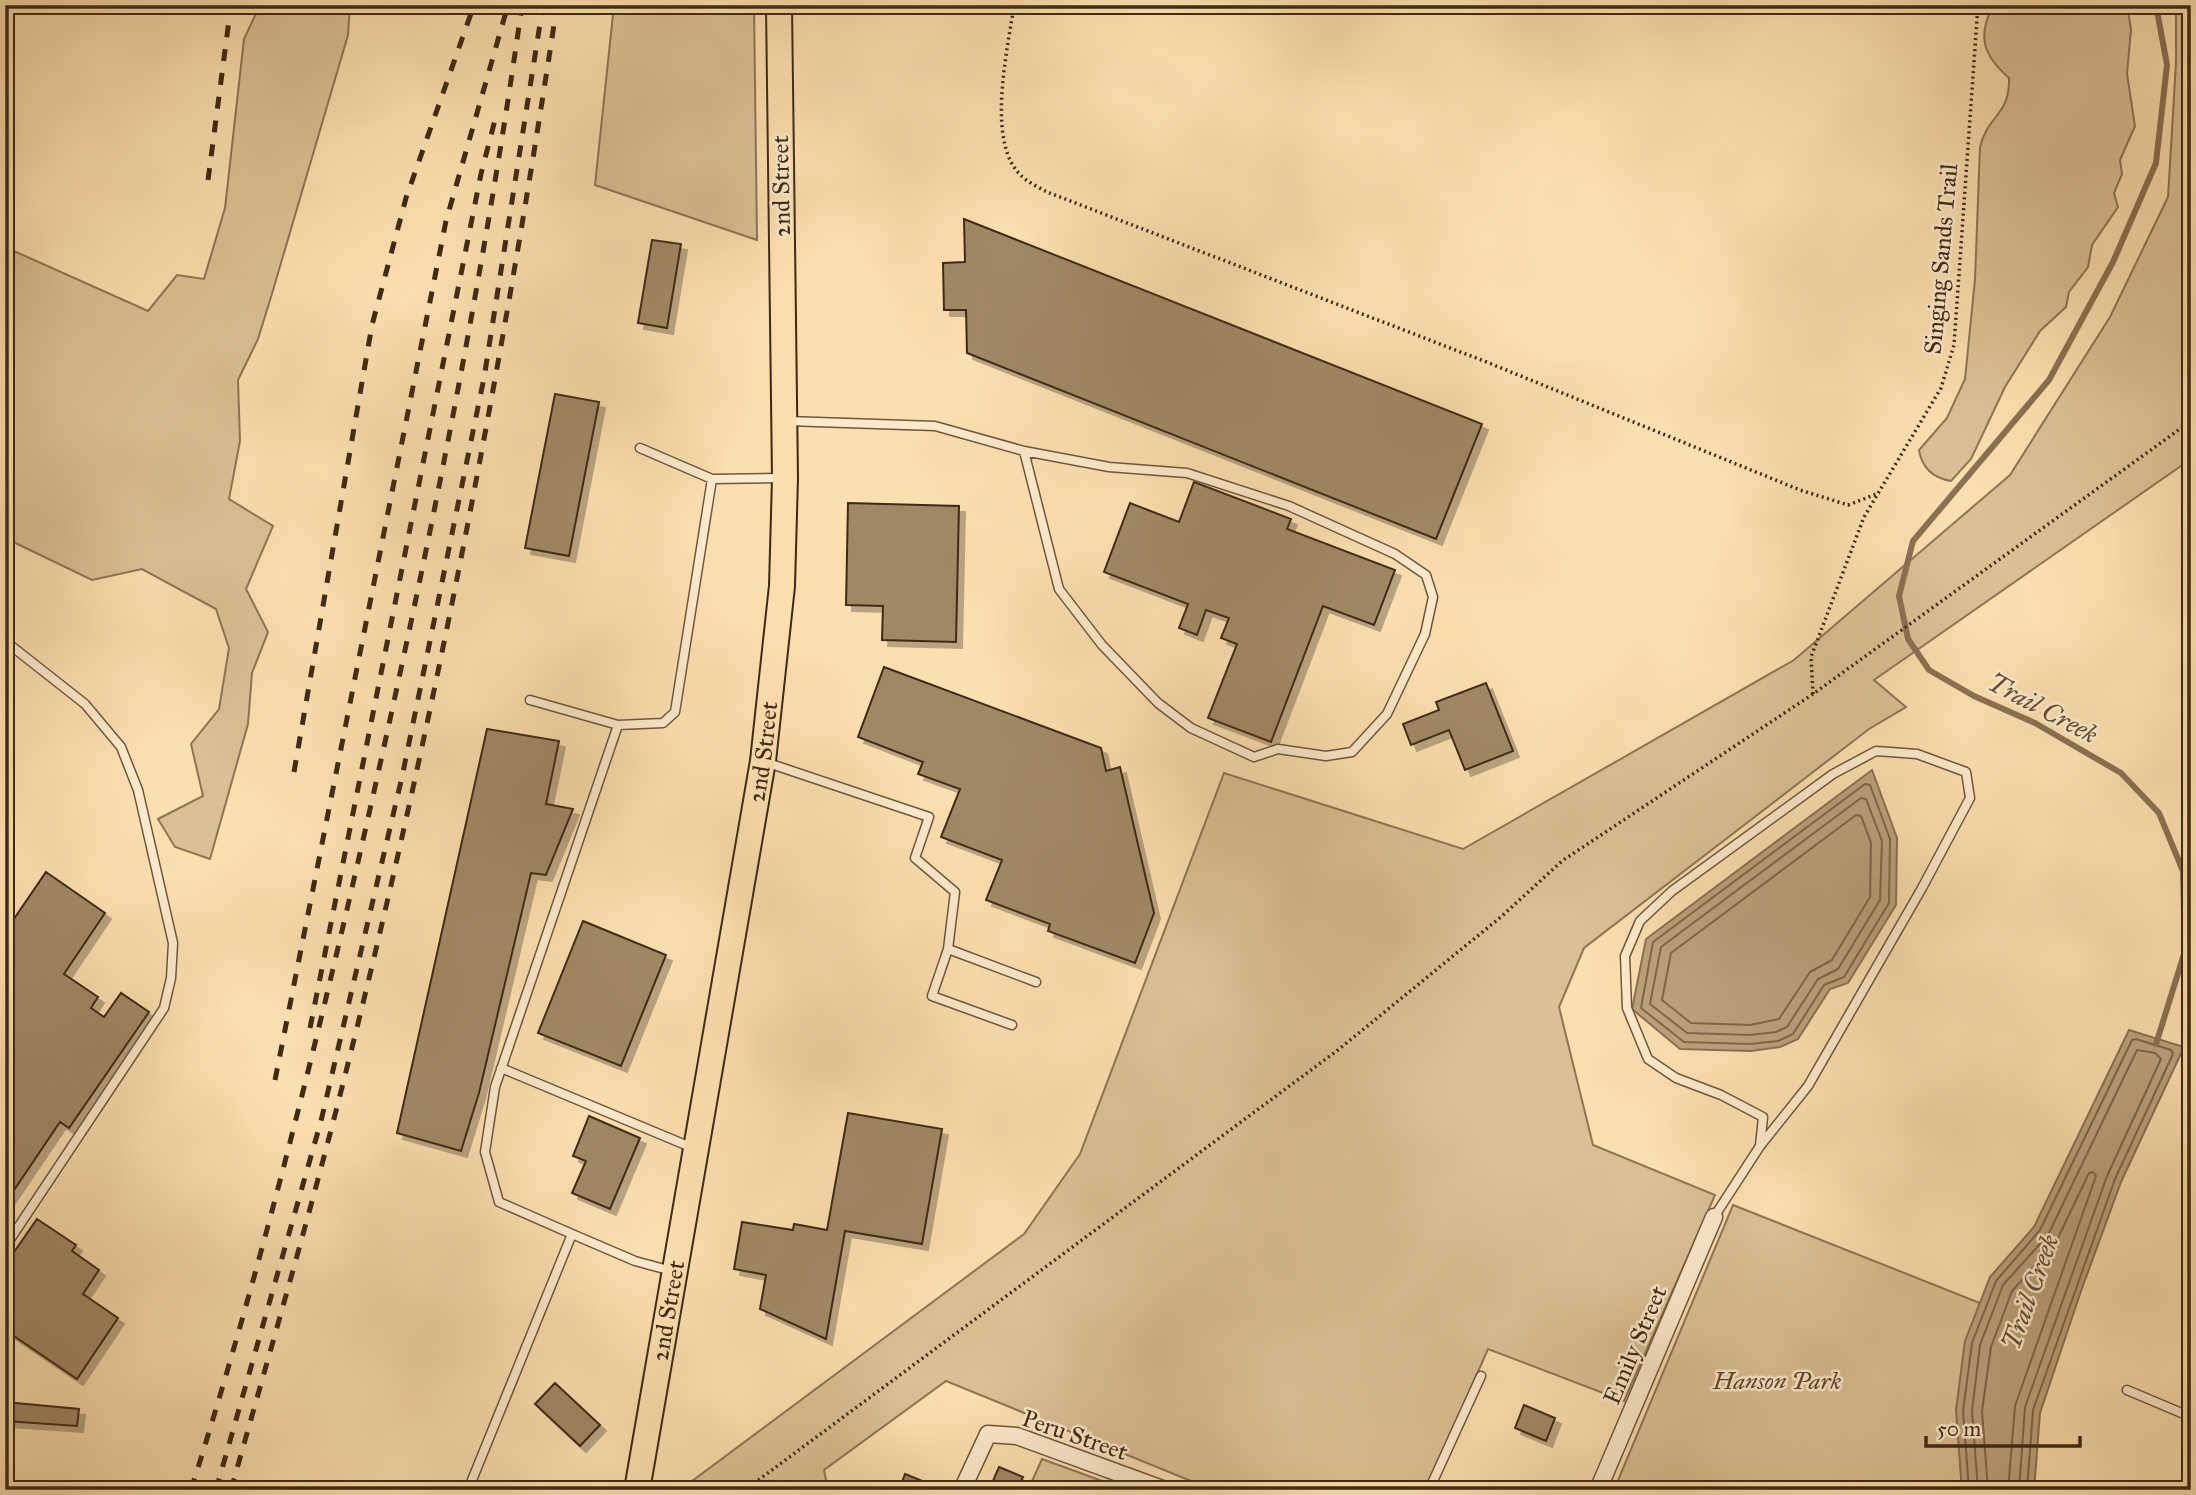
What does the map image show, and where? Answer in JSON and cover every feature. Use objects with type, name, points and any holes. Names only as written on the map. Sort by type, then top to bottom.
[{"type":"main road","name":"2nd Street","points":[[637,1490],[762,761],[782,586],[785,478],[779,5]]},
{"type":"street","name":"Emily Street","points":[[1598,1490],[1714,1217]]},
{"type":"street","name":"Peru Street","points":[[962,1490],[988,1434],[1017,1436],[1165,1490]]},
{"type":"lane","points":[[784,421],[935,426],[1024,451],[1109,467],[1187,473],[1289,506],[1395,554],[1426,575],[1433,597],[1425,634],[1387,714],[1352,751],[1326,755],[1278,749],[1254,757],[1191,728],[1158,703],[1102,645],[1059,589],[1024,451]]},
{"type":"lane","points":[[640,448],[712,479],[785,478]]},
{"type":"lane","points":[[530,700],[618,725],[663,723],[675,712],[712,479]]},
{"type":"lane","points":[[5,641],[85,704],[121,747],[138,790],[173,943],[171,978],[164,1007],[5,1247]]},
{"type":"lane","points":[[618,725],[495,1087],[485,1152],[499,1202],[635,1261],[675,1272]]},
{"type":"lane","points":[[1714,1217],[1760,1146],[1808,1086],[1922,888],[1970,798],[1966,772],[1917,754],[1875,751],[1833,774],[1672,891],[1640,921],[1625,956],[1627,1008],[1648,1059],[1676,1078],[1721,1095],[1763,1117],[1760,1146]]},
{"type":"lane","points":[[762,761],[929,817],[915,858],[955,891],[948,949],[932,996],[1013,1025]]},
{"type":"lane","points":[[948,949],[1036,982]]},
{"type":"lane","points":[[501,1068],[696,1150]]},
{"type":"lane","points":[[468,1490],[572,1234]]},
{"type":"lane","points":[[1429,1490],[1481,1376]]},
{"type":"lane","points":[[2127,1390],[2191,1417]]},
{"type":"path","points":[[1014,5],[1000,115],[1005,148],[1022,177],[1048,192],[1489,363],[1800,490],[1848,505],[1879,493]]},
{"type":"path","name":"Singing Sands Trail","points":[[1813,694],[1811,657],[1864,517],[1941,388],[1949,369],[1954,345],[1978,5]]},
{"type":"path","points":[[2182,161],[2191,159]]},
{"type":"path","points":[[745,1490],[1338,1050],[1502,916],[1562,861],[1813,694],[2191,421]]},
{"type":"green space","points":[[260,5],[350,5],[348,35],[271,297],[258,339],[238,380],[240,441],[229,499],[273,526],[246,589],[268,632],[252,673],[248,724],[210,859],[175,847],[158,819],[203,796],[191,744],[219,709],[229,648],[216,609],[142,569],[92,580],[5,538],[5,247],[148,311],[177,275],[204,279],[225,208],[244,39]]},
{"type":"green space","points":[[614,5],[754,5],[757,240],[595,185]]},
{"type":"green space","points":[[1993,5],[2127,5],[2131,29],[2127,74],[2135,126],[2120,160],[2122,174],[2114,193],[2118,207],[2092,245],[2088,267],[2069,292],[2066,307],[2040,331],[2005,387],[1971,459],[1951,481],[1929,471],[1919,450],[1947,418],[1965,379],[1975,279],[1980,147],[1988,128],[2006,100],[2009,78],[1993,61],[1985,45],[1985,27]]},
{"type":"green space","points":[[2176,5],[2191,5],[2191,459],[1874,680],[1906,707],[1869,729],[1584,948],[1559,1007],[1593,1145],[1715,1195],[1624,1401],[1488,1349],[1426,1490],[1213,1490],[946,1381],[824,1470],[828,1490],[680,1490],[1024,1234],[1080,1154],[1224,773],[1463,849],[1794,660],[2010,475],[2110,317],[2168,197],[2176,63]]},
{"type":"green space","name":"Hanson Park","points":[[1733,1205],[1980,1303],[1966,1351],[1959,1395],[1962,1490],[1614,1490]]},
{"type":"green space","points":[[1042,1459],[1124,1489],[1126,1490],[1028,1490]]},
{"type":"water","points":[[1872,770],[1897,838],[1896,905],[1848,983],[1830,989],[1798,1039],[1780,1047],[1751,1051],[1680,1049],[1632,1009],[1646,939]]},
{"type":"water","points":[[2129,1030],[2184,1047],[2121,1182],[2081,1291],[2040,1413],[2034,1490],[1962,1490],[1956,1410],[1965,1341],[1990,1277],[2034,1227]]},
{"type":"building","points":[[964,219],[1482,424],[1436,539],[967,353],[966,310],[944,310],[943,263],[965,262]]},
{"type":"building","points":[[652,240],[681,244],[667,328],[638,323]]},
{"type":"building","points":[[555,394],[599,402],[569,556],[525,548]]},
{"type":"building","points":[[1194,482],[1291,519],[1287,529],[1395,570],[1374,625],[1323,606],[1271,742],[1208,718],[1237,644],[1221,638],[1229,618],[1206,610],[1197,635],[1179,628],[1188,604],[1104,572],[1130,503],[1179,522]]},
{"type":"building","points":[[848,503],[959,506],[956,642],[882,640],[883,606],[846,605]]},
{"type":"building","points":[[884,667],[1101,748],[1106,771],[1120,767],[1154,913],[1135,963],[1048,931],[1050,924],[986,900],[1002,860],[941,837],[960,789],[918,774],[923,762],[858,737]]},
{"type":"building","points":[[1486,683],[1513,751],[1465,770],[1449,730],[1411,745],[1403,724],[1439,710],[1436,702]]},
{"type":"building","points":[[487,729],[559,741],[546,804],[573,809],[546,875],[531,873],[479,1093],[461,1151],[397,1133]]},
{"type":"building","points":[[46,872],[105,913],[64,974],[98,997],[91,1008],[104,1017],[121,993],[149,1012],[69,1128],[60,1122],[6,1202],[5,932]]},
{"type":"building","points":[[583,921],[666,955],[621,1066],[538,1033]]},
{"type":"building","points":[[848,1113],[942,1129],[922,1244],[845,1231],[826,1339],[760,1309],[766,1275],[734,1269],[742,1222],[793,1230],[794,1224],[827,1230]]},
{"type":"building","points":[[589,1116],[640,1138],[610,1209],[572,1193],[586,1161],[573,1156]]},
{"type":"building","points":[[37,1219],[76,1245],[72,1251],[99,1270],[83,1294],[118,1318],[77,1379],[5,1330],[5,1265]]},
{"type":"building","points":[[555,1383],[600,1425],[580,1446],[535,1404]]},
{"type":"building","points":[[5,1402],[79,1409],[77,1426],[5,1421]]},
{"type":"building","points":[[1524,1405],[1555,1418],[1546,1441],[1515,1428]]},
{"type":"building","points":[[999,1467],[1023,1477],[1017,1490],[989,1490]]},
{"type":"building","points":[[905,1474],[930,1484],[928,1490],[899,1490]]},
{"type":"waterway","name":"Trail Creek","points":[[2156,5],[2167,65],[2156,163],[2113,262],[2049,380],[1913,541],[1899,596],[1908,639],[1929,670],[1974,696],[2035,723],[2121,773],[2159,813],[2183,871],[2185,951],[2156,1044]]},
{"type":"railway","points":[[208,180],[231,5]]},
{"type":"railway","points":[[294,772],[372,325],[406,198],[474,5]]},
{"type":"railway","points":[[275,1080],[446,221],[508,5]]},
{"type":"railway","points":[[191,1490],[267,1228],[334,964],[375,787],[417,593],[475,300],[522,5]]},
{"type":"railway","points":[[216,1490],[321,1121],[402,777],[484,378],[543,5]]},
{"type":"railway","points":[[231,1490],[337,1107],[403,834],[487,421],[557,5]]},
{"type":"railway","points":[[310,1028],[481,174],[496,116]]}]
